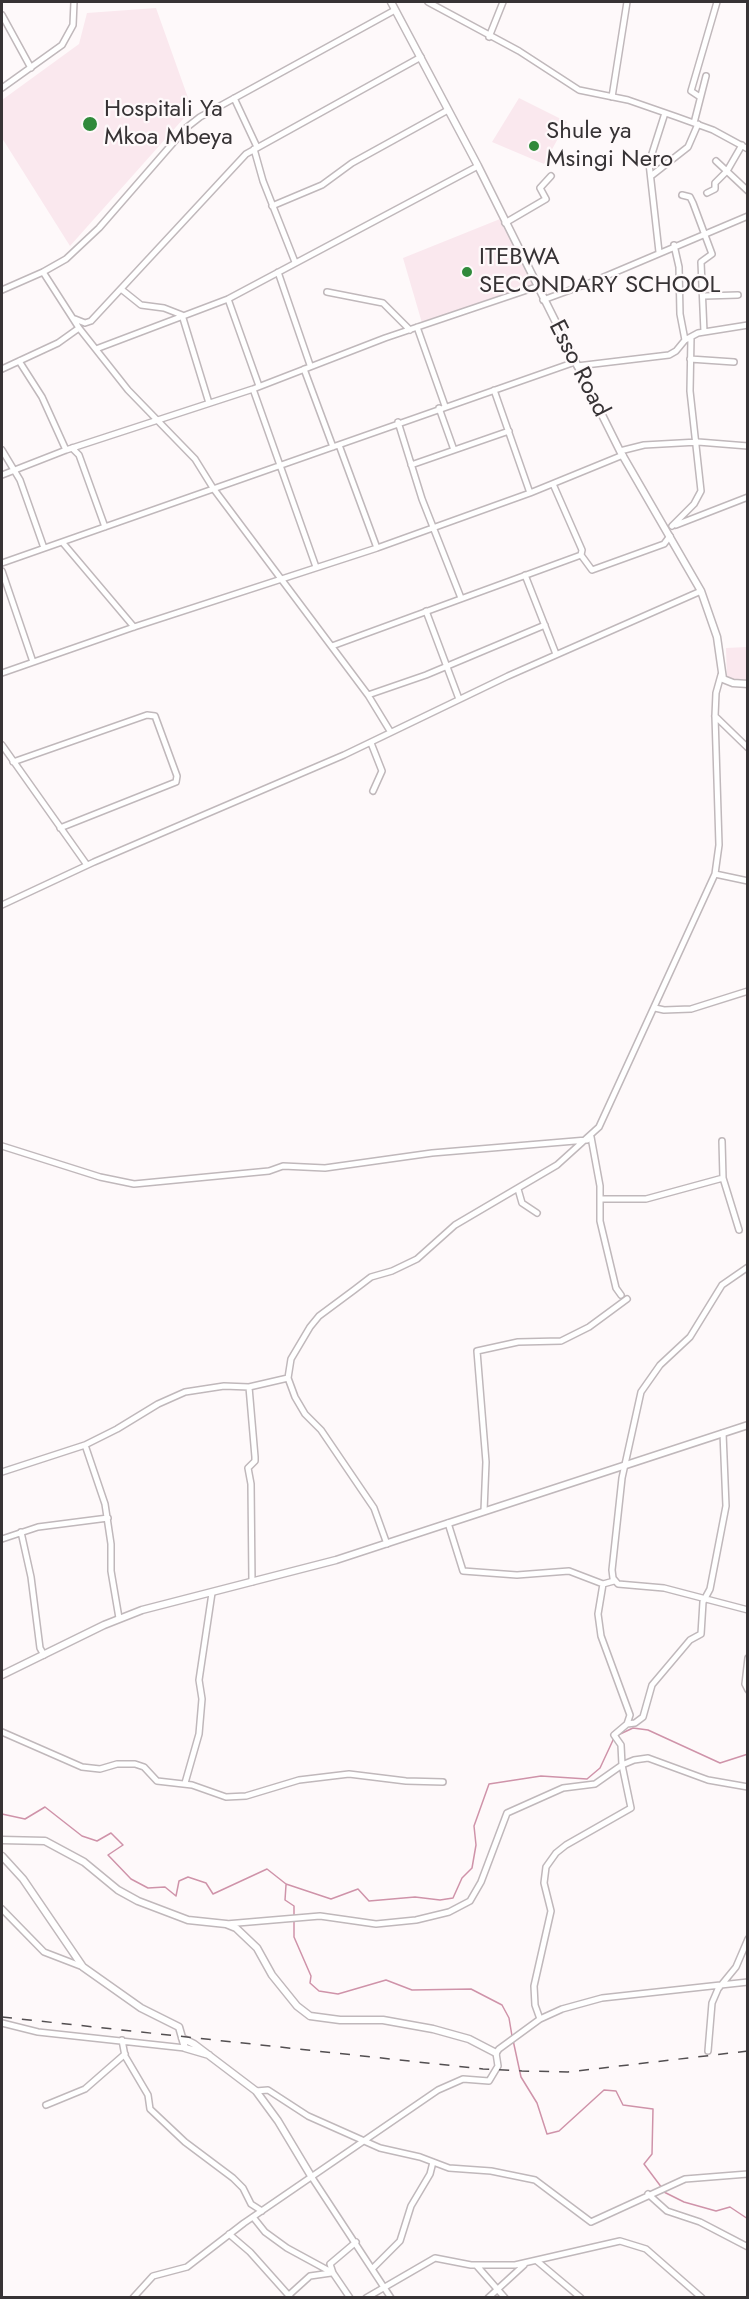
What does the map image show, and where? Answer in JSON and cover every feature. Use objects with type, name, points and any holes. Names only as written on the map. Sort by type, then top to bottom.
[{"type":"street","points":[[2,88],[62,45],[73,25],[74,2]]},
{"type":"street","name":"Esso Road","points":[[390,2],[421,57],[622,453],[669,528],[670,536],[700,591],[717,637],[721,675]]},
{"type":"street","points":[[428,2],[489,37],[519,51],[579,90],[612,97],[696,123],[745,147],[715,183],[715,189],[707,193]]},
{"type":"street","points":[[489,37],[503,2]]},
{"type":"street","points":[[612,97],[627,2]]},
{"type":"street","points":[[700,97],[691,91],[717,2]]},
{"type":"street","points":[[2,290],[66,259],[99,228],[186,128],[234,98],[395,10]]},
{"type":"street","points":[[2,15],[31,68]]},
{"type":"street","points":[[73,318],[88,323],[234,165],[255,148],[315,118],[421,57]]},
{"type":"street","points":[[651,176],[688,147],[696,123],[706,76]]},
{"type":"street","points":[[234,98],[255,148],[272,206],[295,262]]},
{"type":"street","points":[[272,206],[322,185],[352,163],[448,110]]},
{"type":"street","points":[[659,252],[650,156],[665,113]]},
{"type":"street","points":[[716,161],[747,191]]},
{"type":"street","points":[[96,349],[228,299],[477,166]]},
{"type":"street","points":[[505,223],[546,199],[540,188],[551,176]]},
{"type":"street","points":[[682,195],[690,198],[706,233],[712,254],[701,262],[704,332]]},
{"type":"street","points":[[543,300],[592,282],[674,245],[747,216]]},
{"type":"street","points":[[669,528],[694,504],[701,490],[698,442],[690,391],[688,338],[680,314],[679,267],[674,245]]},
{"type":"street","points":[[43,272],[79,328],[128,390],[195,459],[213,488],[368,695],[390,731]]},
{"type":"street","points":[[278,272],[310,365]]},
{"type":"street","points":[[2,475],[69,449],[256,387],[310,365],[536,287]]},
{"type":"street","points":[[121,289],[141,305],[164,308],[182,315]]},
{"type":"street","points":[[327,292],[383,303],[410,330]]},
{"type":"street","points":[[704,296],[738,295]]},
{"type":"street","points":[[228,299],[279,466],[316,567]]},
{"type":"street","points":[[182,315],[209,402]]},
{"type":"street","points":[[2,563],[494,390],[576,364],[669,355],[688,338],[704,332],[747,325]]},
{"type":"street","points":[[417,327],[454,450]]},
{"type":"street","points":[[2,369],[58,343],[79,328]]},
{"type":"street","points":[[690,359],[734,362]]},
{"type":"street","points":[[19,361],[38,390],[69,449],[79,455],[105,527]]},
{"type":"street","points":[[304,369],[377,548]]},
{"type":"street","points":[[494,390],[530,494]]},
{"type":"street","points":[[398,422],[432,527],[461,598]]},
{"type":"street","points":[[411,465],[509,431]]},
{"type":"street","points":[[2,673],[134,627],[377,548],[530,494],[640,445],[698,442],[747,446]]},
{"type":"street","points":[[2,450],[15,470],[45,548]]},
{"type":"street","points":[[554,484],[582,550],[581,555],[592,570],[664,544],[670,536]]},
{"type":"street","points":[[669,528],[747,497]]},
{"type":"street","points":[[63,543],[134,627]]},
{"type":"street","points":[[332,646],[581,555]]},
{"type":"street","points":[[2,570],[33,662]]},
{"type":"street","points":[[525,575],[556,654]]},
{"type":"street","points":[[2,905],[87,865],[371,743],[390,731],[556,654],[700,591]]},
{"type":"street","points":[[426,611],[459,699]]},
{"type":"street","points":[[368,695],[447,666],[545,625]]},
{"type":"street","points":[[721,675],[726,682],[747,684]]},
{"type":"street","points":[[387,1544],[374,1508],[321,1431],[305,1414],[288,1378],[295,1352],[319,1316],[371,1278],[392,1272],[417,1259],[454,1225],[556,1165],[589,1138],[615,1098],[715,874],[719,845],[715,716],[716,693],[721,675]]},
{"type":"street","points":[[13,762],[147,715],[155,716],[177,776],[176,782],[60,828]]},
{"type":"street","points":[[715,716],[747,748]]},
{"type":"street","points":[[371,743],[382,771],[373,791]]},
{"type":"street","points":[[2,745],[87,865]]},
{"type":"street","points":[[715,874],[747,881]]},
{"type":"street","points":[[655,1008],[691,1009],[747,990]]},
{"type":"street","points":[[2,1146],[100,1177],[134,1184],[269,1171],[283,1166],[325,1168],[432,1154],[589,1138]]},
{"type":"street","points":[[589,1138],[600,1199],[600,1221],[621,1295]]},
{"type":"street","points":[[722,1141],[723,1178],[739,1230]]},
{"type":"street","points":[[600,1199],[646,1199],[675,1193],[723,1178]]},
{"type":"street","points":[[518,1189],[522,1203],[537,1213]]},
{"type":"street","points":[[614,1581],[613,1556],[625,1464],[638,1401],[646,1382],[660,1365],[684,1345],[703,1319],[722,1285],[747,1267]]},
{"type":"street","points":[[484,1511],[486,1462],[477,1351],[518,1342],[561,1341],[584,1330],[627,1299]]},
{"type":"street","points":[[2,1472],[85,1445],[158,1404],[185,1392],[224,1386],[249,1387],[288,1378]]},
{"type":"street","points":[[249,1387],[255,1457],[255,1461],[248,1468],[251,1484],[252,1582]]},
{"type":"street","points":[[2,1675],[118,1618],[336,1560],[747,1425]]},
{"type":"street","points":[[627,1724],[635,1723],[643,1717],[652,1685],[690,1640],[700,1636],[705,1598],[710,1589],[726,1506],[723,1433]]},
{"type":"street","points":[[85,1445],[108,1518],[111,1572],[118,1618]]},
{"type":"street","points":[[2,1539],[21,1532],[108,1518]]},
{"type":"street","points":[[448,1523],[463,1571],[517,1575],[569,1571],[603,1584],[614,1581],[622,1585],[664,1588],[747,1610]]},
{"type":"street","points":[[21,1532],[31,1578],[40,1648],[44,1655]]},
{"type":"street","points":[[540,2019],[535,2005],[534,1986],[551,1911],[544,1883],[546,1867],[555,1853],[566,1845],[597,1824],[630,1809],[622,1765],[621,1743],[614,1735],[627,1724],[630,1715],[600,1631],[598,1614],[603,1584]]},
{"type":"street","points":[[185,1783],[199,1734],[202,1699],[199,1684],[212,1593]]},
{"type":"street","points":[[747,1658],[745,1684],[747,1690]]},
{"type":"street","points":[[2,1732],[82,1767],[93,1769],[135,1764],[144,1767],[158,1781],[185,1783],[233,1797],[246,1796],[299,1780],[349,1774],[406,1781],[442,1782]]},
{"type":"street","points":[[2,1840],[45,1841],[84,1862],[118,1890],[138,1901],[188,1920],[226,1924],[333,1916],[382,1923],[426,1919],[462,1907],[470,1901],[481,1882],[507,1813],[563,1788],[595,1784],[622,1765],[648,1758],[708,1780],[747,1786]]},
{"type":"street","points":[[2,1856],[22,1879],[83,1967]]},
{"type":"street","points":[[2,1909],[44,1952],[83,1967],[141,2008],[179,2027],[185,2048]]},
{"type":"street","points":[[226,1924],[248,1938],[279,1985],[304,2013],[325,2019],[383,2020],[434,2029],[469,2039],[496,2053]]},
{"type":"street","points":[[708,2051],[710,2013],[720,1986],[736,1966],[747,1939]]},
{"type":"street","points":[[496,2053],[525,2028],[562,2009],[602,1998],[747,1982]]},
{"type":"street","points":[[2,2023],[44,2033],[185,2048],[209,2055]]},
{"type":"street","points":[[182,2038],[209,2055],[256,2091],[278,2121],[391,2298]]},
{"type":"street","points":[[122,2040],[124,2054],[148,2095],[150,2109],[178,2136],[240,2184],[251,2204],[262,2211]]},
{"type":"street","points":[[133,2298],[153,2276],[187,2267],[252,2217],[447,2085],[463,2079],[489,2081],[498,2066],[496,2053]]},
{"type":"street","points":[[46,2105],[85,2089],[124,2054]]},
{"type":"street","points":[[256,2091],[268,2090],[308,2116],[362,2142],[449,2168],[491,2171],[535,2181],[591,2222],[685,2179],[747,2174]]},
{"type":"street","points":[[373,2268],[400,2241],[411,2206],[430,2174],[433,2162]]},
{"type":"street","points":[[648,2194],[667,2211],[700,2222],[747,2247]]},
{"type":"street","points":[[252,2217],[266,2232],[287,2248],[333,2272]]},
{"type":"street","points":[[229,2234],[250,2252],[290,2296],[310,2276],[333,2272]]},
{"type":"street","points":[[350,2298],[333,2272],[332,2260],[356,2242]]},
{"type":"street","points":[[366,2298],[435,2258],[477,2266],[525,2264],[608,2242],[632,2243],[653,2254],[702,2298]]},
{"type":"street","points":[[537,2261],[580,2298]]},
{"type":"street","points":[[488,2298],[525,2264]]},
{"type":"street","points":[[477,2266],[505,2298]]},
{"type":"shaded area","name":"Hospitali Ya Mkoa Mbeya","points":[[156,8],[192,109],[70,246],[2,138],[2,100],[79,44],[87,13]]},
{"type":"shaded area","points":[[519,98],[567,122],[544,164],[492,142]]},
{"type":"shaded area","name":"ITEBWA SECONDARY SCHOOL","points":[[500,219],[533,286],[422,323],[403,258]]},
{"type":"shaded area","points":[[747,647],[747,680],[727,679],[726,648]]},
{"type":"waterway","points":[[618,1735],[633,1728],[648,1730],[720,1763],[748,1754]]},
{"type":"waterway","points":[[2,1814],[25,1819],[45,1807],[82,1836],[97,1841],[111,1833],[123,1845],[108,1855],[131,1879],[148,1888],[165,1887],[176,1896],[179,1881],[188,1877],[206,1883],[213,1894],[267,1869],[286,1884],[331,1899],[358,1889],[369,1901],[415,1897],[440,1900],[453,1898],[462,1878],[472,1868],[476,1845],[474,1826],[489,1784],[541,1776],[587,1779],[600,1768],[614,1738]]},
{"type":"waterway","points":[[286,1885],[285,1900],[294,1906],[294,1937],[311,1976],[310,1983],[319,1991],[338,1994],[386,1980],[412,1990],[471,1989],[502,2005],[509,2018],[512,2036]]},
{"type":"waterway","points":[[513,2040],[521,2077],[537,2103],[547,2134],[559,2131],[604,2090],[616,2091],[623,2105],[653,2109],[652,2154],[644,2164],[662,2188]]},
{"type":"waterway","points":[[664,2192],[684,2202],[716,2211],[730,2207],[748,2219]]},
{"type":"railway","points":[[2,2017],[483,2069],[522,2071],[568,2072],[748,2051]]},
{"type":"place","name":"Hospitali Ya Mkoa Mbeya","points":[[90,124]]},
{"type":"place","name":"Shule ya Msingi Nero","points":[[534,146]]},
{"type":"place","name":"ITEBWA SECONDARY SCHOOL","points":[[467,272]]}]
